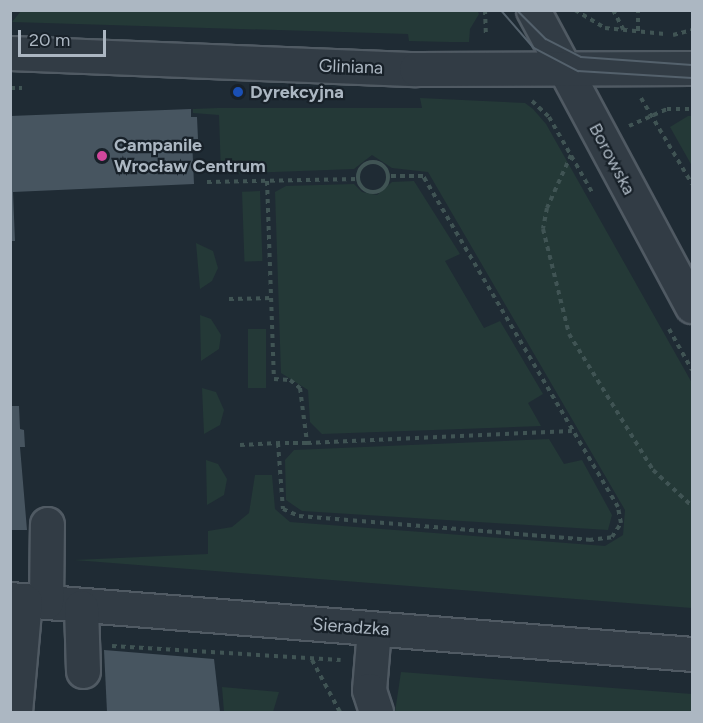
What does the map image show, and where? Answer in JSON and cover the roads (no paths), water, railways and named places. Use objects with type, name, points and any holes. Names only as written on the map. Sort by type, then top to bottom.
[{"type":"street","name":"Borowska","points":[[533,10],[693,306]]},
{"type":"street","name":"Gliniana","points":[[10,54],[405,68],[563,66],[693,68]]},
{"type":"street","points":[[15,712],[27,601],[47,524]]},
{"type":"street","name":"Sieradzka","points":[[27,601],[693,654]]},
{"type":"street","points":[[81,607],[83,671]]},
{"type":"street","points":[[367,705],[374,629]]},
{"type":"tram line","points":[[501,10],[534,48],[578,71],[692,78]]},
{"type":"tram line","points":[[517,10],[546,39],[581,57],[692,65]]},
{"type":"place","name":"Dyrekcyjna","points":[[238,92]]},
{"type":"place","name":"Campanile Wrocław Centrum","points":[[102,156]]}]
